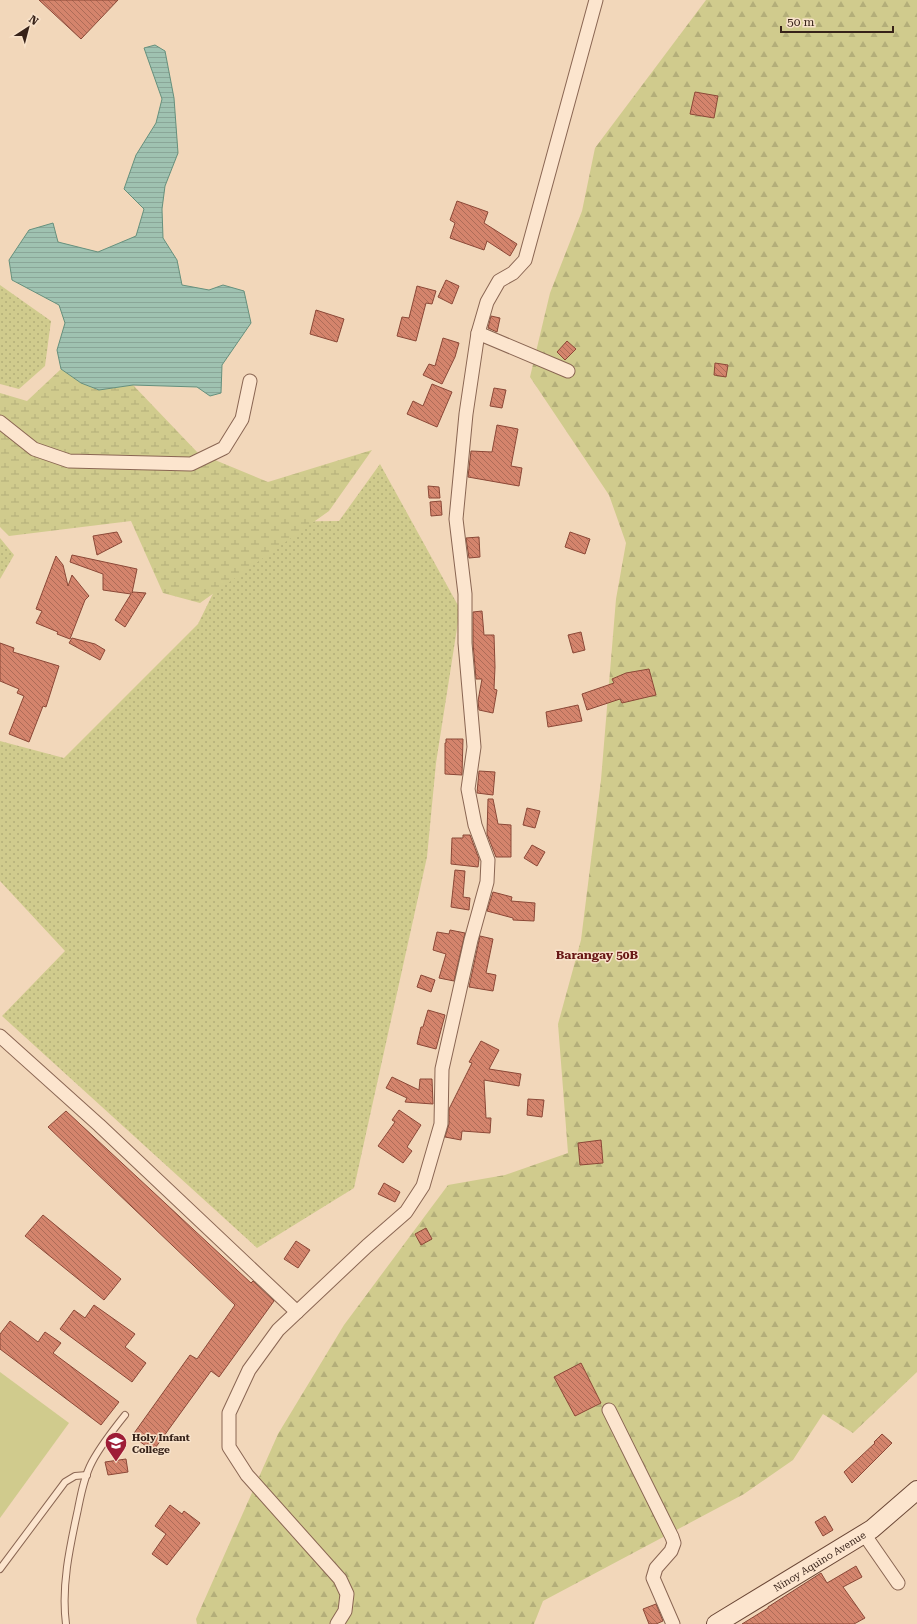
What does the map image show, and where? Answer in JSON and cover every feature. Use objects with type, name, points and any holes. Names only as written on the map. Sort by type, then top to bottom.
[{"type":"main road","name":"Ninoy Aquino Avenue","points":[[716,1624],[872,1529],[917,1490]]},
{"type":"street","points":[[337,1624],[345,1611],[347,1594],[340,1579],[247,1475],[229,1447],[229,1413],[249,1370],[278,1330],[406,1212],[423,1186],[441,1124],[442,1069],[453,1018],[487,882],[488,860],[475,825],[468,789],[474,746],[465,643],[465,594],[456,519],[466,414],[478,333],[487,302],[499,281],[513,273],[525,260],[596,0]]},
{"type":"street","points":[[478,333],[568,371]]},
{"type":"street","points":[[0,422],[34,449],[69,461],[191,464],[224,448],[242,419],[250,381]]},
{"type":"street","points":[[0,1036],[98,1125],[297,1312]]},
{"type":"street","points":[[609,1410],[674,1543],[671,1551],[656,1568],[653,1578],[673,1624]]},
{"type":"street","points":[[864,1534],[898,1583]]},
{"type":"lane","points":[[66,1624],[64,1612],[68,1554],[83,1487],[91,1464],[105,1440],[125,1415]]},
{"type":"lane","points":[[0,1569],[65,1482],[75,1476],[87,1475]]},
{"type":"green space","points":[[706,0],[917,0],[917,1372],[853,1433],[823,1414],[793,1460],[744,1494],[543,1601],[534,1624],[197,1624],[196,1619],[278,1434],[344,1325],[448,1185],[505,1175],[568,1153],[558,1024],[581,940],[601,780],[616,599],[626,543],[609,495],[530,377],[550,293],[582,211],[595,148]]},
{"type":"green space","points":[[0,285],[51,321],[45,366],[19,389],[0,384]]},
{"type":"green space","points":[[61,369],[81,383],[98,390],[133,385],[198,453],[268,482],[372,450],[329,511],[200,603],[163,593],[131,521],[9,536],[0,527],[0,393],[27,401]]},
{"type":"green space","points":[[380,464],[460,609],[436,763],[427,857],[354,1188],[257,1248],[2,1016],[65,951],[0,881],[0,741],[64,758],[198,624],[248,522],[339,521]]},
{"type":"green space","points":[[0,538],[14,555],[0,579]]},
{"type":"green space","points":[[0,1372],[69,1423],[0,1518]]},
{"type":"shaded area","points":[[155,45],[165,51],[174,98],[178,153],[165,186],[162,209],[163,238],[177,260],[182,285],[209,290],[223,285],[244,291],[251,323],[222,365],[221,393],[210,396],[197,387],[133,385],[99,390],[81,383],[61,369],[57,350],[65,323],[59,305],[12,280],[9,260],[29,230],[53,223],[58,242],[98,252],[136,236],[144,209],[124,189],[136,155],[156,123],[162,99],[144,48]]},
{"type":"building","points":[[39,0],[118,0],[81,39]]},
{"type":"building","points":[[695,92],[718,96],[714,118],[690,114]]},
{"type":"building","points":[[457,201],[488,212],[484,223],[517,244],[510,256],[487,241],[484,250],[450,238],[455,223],[450,220]]},
{"type":"building","points":[[446,280],[459,286],[452,304],[438,297]]},
{"type":"building","points":[[417,286],[436,291],[432,304],[426,303],[416,341],[397,336],[402,317],[409,318]]},
{"type":"building","points":[[316,310],[344,319],[337,342],[310,334]]},
{"type":"building","points":[[491,316],[500,318],[497,332],[488,328]]},
{"type":"building","points":[[443,338],[459,343],[455,357],[442,384],[423,375],[429,364],[435,366]]},
{"type":"building","points":[[567,341],[576,349],[565,360],[557,352]]},
{"type":"building","points":[[715,363],[728,365],[726,377],[714,375]]},
{"type":"building","points":[[432,384],[452,392],[437,427],[407,414],[413,401],[423,406]]},
{"type":"building","points":[[494,388],[506,390],[502,408],[490,406]]},
{"type":"building","points":[[497,425],[518,429],[511,466],[522,468],[519,486],[468,477],[471,451],[492,452]]},
{"type":"building","points":[[428,486],[439,487],[440,498],[429,498]]},
{"type":"building","points":[[441,501],[442,515],[431,516],[430,502]]},
{"type":"building","points":[[117,532],[122,542],[97,555],[93,536]]},
{"type":"building","points":[[570,532],[590,539],[585,554],[565,547]]},
{"type":"building","points":[[479,537],[480,557],[469,558],[466,538]]},
{"type":"building","points":[[72,555],[137,569],[132,593],[146,593],[125,627],[115,620],[131,594],[103,590],[103,574],[70,562]]},
{"type":"building","points":[[56,556],[63,565],[68,586],[72,575],[89,596],[85,600],[70,639],[57,634],[58,632],[36,623],[42,611],[36,609]]},
{"type":"building","points":[[482,611],[484,635],[494,635],[494,689],[497,690],[493,713],[479,710],[478,701],[482,679],[476,679],[473,643],[473,612]]},
{"type":"building","points":[[581,632],[585,650],[573,653],[568,635]]},
{"type":"building","points":[[72,638],[95,644],[105,650],[100,660],[69,643]]},
{"type":"building","points":[[0,643],[14,648],[13,652],[59,666],[46,707],[43,706],[29,742],[9,734],[24,696],[17,693],[19,689],[0,681]]},
{"type":"building","points":[[649,669],[656,695],[622,703],[620,699],[587,710],[582,694],[614,683],[612,679],[626,673]]},
{"type":"building","points":[[578,705],[582,721],[548,727],[546,712]]},
{"type":"building","points":[[446,739],[463,739],[462,775],[445,774]]},
{"type":"building","points":[[479,771],[495,772],[493,795],[477,793]]},
{"type":"building","points":[[488,799],[493,799],[498,824],[511,825],[511,857],[496,857],[487,834]]},
{"type":"building","points":[[527,808],[540,811],[535,828],[523,825]]},
{"type":"building","points":[[463,835],[470,835],[479,859],[478,867],[451,864],[452,838],[463,838]]},
{"type":"building","points":[[532,845],[545,852],[537,866],[524,858]]},
{"type":"building","points":[[455,870],[465,871],[463,897],[470,898],[469,910],[451,907]]},
{"type":"building","points":[[493,892],[512,897],[511,901],[535,903],[534,921],[513,920],[513,918],[487,911]]},
{"type":"building","points":[[450,930],[465,933],[454,981],[439,978],[446,954],[433,950],[437,932],[449,934]]},
{"type":"building","points":[[480,936],[493,939],[486,973],[496,975],[493,991],[469,987]]},
{"type":"building","points":[[421,975],[435,980],[431,992],[417,987]]},
{"type":"building","points":[[428,1010],[445,1015],[436,1049],[417,1044],[421,1027],[423,1027]]},
{"type":"building","points":[[481,1041],[499,1050],[489,1069],[521,1074],[519,1086],[484,1080],[486,1118],[491,1118],[490,1133],[462,1131],[461,1140],[445,1137],[449,1124],[449,1109],[472,1063],[469,1062]]},
{"type":"building","points":[[392,1077],[419,1090],[420,1079],[432,1079],[433,1104],[405,1102],[407,1098],[386,1088]]},
{"type":"building","points":[[528,1099],[544,1100],[542,1117],[527,1115]]},
{"type":"building","points":[[399,1110],[421,1125],[407,1147],[412,1151],[403,1163],[378,1146],[395,1122],[392,1120]]},
{"type":"building","points":[[66,1111],[251,1283],[253,1281],[274,1301],[219,1377],[211,1371],[153,1451],[132,1436],[190,1355],[197,1359],[235,1305],[48,1127]]},
{"type":"building","points":[[601,1140],[603,1163],[580,1165],[578,1143]]},
{"type":"building","points":[[384,1183],[400,1192],[395,1202],[378,1194]]},
{"type":"building","points":[[43,1215],[121,1279],[104,1300],[25,1236]]},
{"type":"building","points":[[426,1228],[432,1239],[421,1245],[415,1234]]},
{"type":"building","points":[[296,1241],[310,1250],[298,1268],[284,1259]]},
{"type":"building","points":[[94,1305],[135,1334],[125,1347],[146,1363],[132,1382],[60,1329],[74,1310],[85,1318]]},
{"type":"building","points":[[10,1321],[38,1342],[45,1332],[61,1343],[53,1353],[119,1402],[101,1425],[0,1349],[0,1334]]},
{"type":"building","points":[[581,1363],[601,1403],[575,1416],[554,1377]]},
{"type":"building","points":[[882,1434],[892,1443],[852,1483],[844,1472],[875,1443],[874,1442]]},
{"type":"building","points":[[126,1459],[128,1472],[108,1475],[105,1462]]},
{"type":"building","points":[[170,1505],[182,1514],[184,1511],[200,1523],[167,1565],[152,1554],[166,1534],[155,1526]]},
{"type":"building","points":[[825,1516],[833,1530],[823,1536],[815,1522]]},
{"type":"building","points":[[856,1566],[862,1577],[843,1587],[865,1618],[854,1624],[742,1624],[821,1573],[827,1583]]},
{"type":"building","points":[[656,1604],[663,1621],[656,1624],[649,1624],[643,1609]]},
{"type":"place","name":"Holy Infant College","points":[[116,1462]]},
{"type":"district","name":"Barangay 50B","points":[[597,955]]}]
